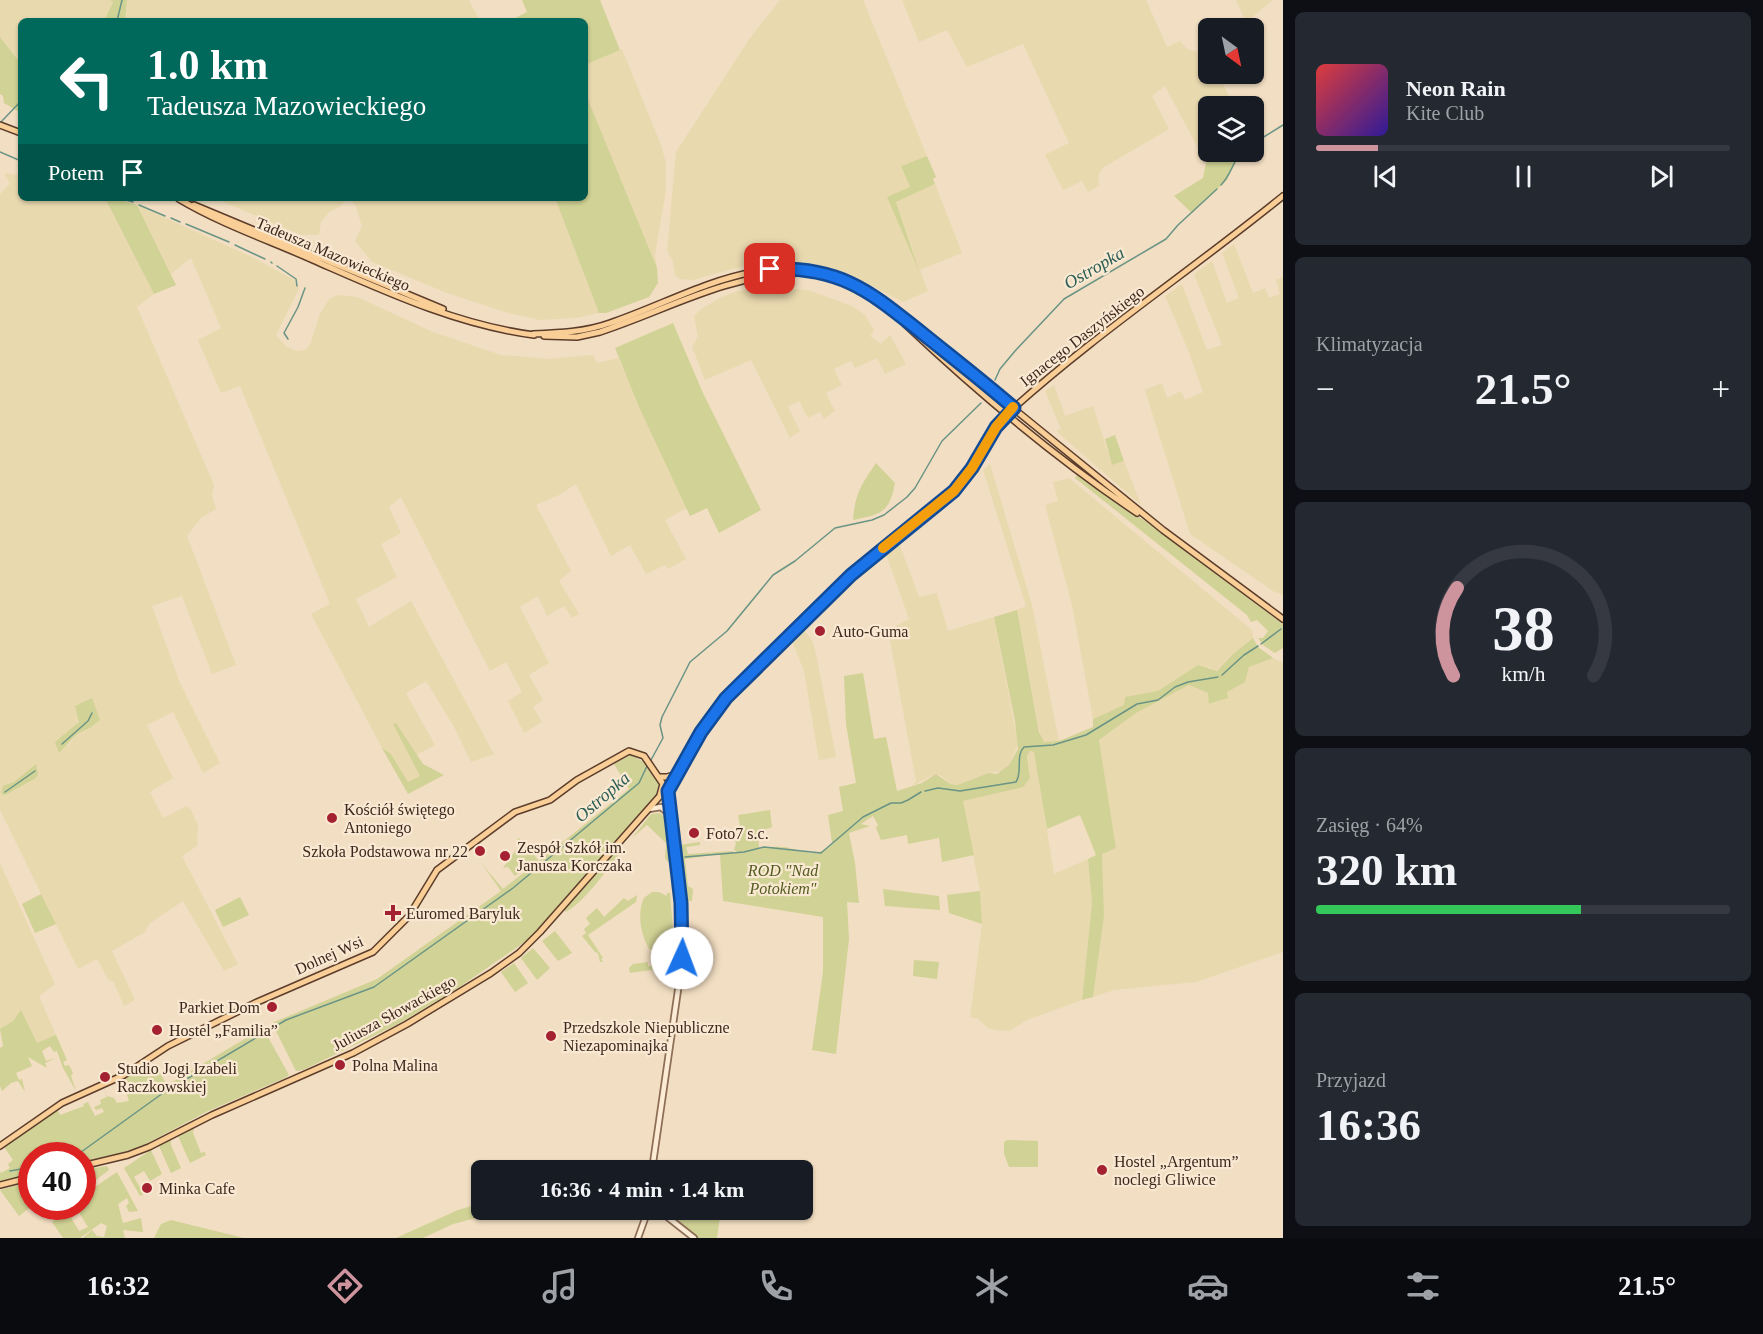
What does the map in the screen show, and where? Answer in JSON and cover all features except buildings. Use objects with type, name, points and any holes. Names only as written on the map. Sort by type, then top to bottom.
[{"type":"main road","points":[[0,125],[18,132]]},
{"type":"main road","name":"Ignacego Daszyńskiego","points":[[668,791],[706,724],[726,698],[851,575],[954,491],[1007,414],[1102,334],[1170,285],[1283,196]]},
{"type":"main road","name":"Tadeusza Mazowieckiego","points":[[182,201],[480,324],[561,338],[600,332],[738,280],[765,275],[808,272],[848,282],[887,307],[1163,530]]},
{"type":"main road","name":"Tadeusza Mazowieckiego","points":[[887,307],[952,369],[1094,485],[1163,530]]},
{"type":"main road","points":[[1163,530],[1283,619]]},
{"type":"main road","name":"Dolnej Wsi","points":[[0,1146],[62,1103],[124,1074],[168,1046],[255,1002],[373,952],[409,916],[437,870],[515,812],[550,800],[577,780],[629,751],[636,752],[647,759],[660,777]]},
{"type":"main road","points":[[663,784],[660,777],[678,773]]},
{"type":"main road","name":"Juliusza Słowackiego","points":[[659,797],[663,784]]},
{"type":"main road","name":"Juliusza Słowackiego","points":[[96,1163],[149,1147],[212,1114],[353,1053],[407,1024],[484,977],[534,939],[648,809],[668,791]]},
{"type":"main road","points":[[0,1185],[18,1180]]},
{"type":"street","points":[[653,1160],[682,949],[681,903],[668,791],[663,784]]},
{"type":"street","points":[[648,809],[661,807],[670,815]]},
{"type":"street","points":[[638,1238],[643,1220]]},
{"type":"street","points":[[673,1220],[694,1238]]},
{"type":"shaded area","points":[[0,0],[109,0],[113,2],[105,18],[18,18],[18,60],[0,37]]},
{"type":"shaded area","points":[[127,0],[469,0],[478,18],[125,18]]},
{"type":"shaded area","points":[[780,0],[863,0],[927,156],[901,166],[910,187],[888,197],[915,258],[896,202],[935,184],[962,253],[920,270],[928,291],[903,302],[849,274],[812,264],[789,261],[751,264],[693,280],[679,279],[675,275],[673,262],[667,250],[676,152],[750,38]]},
{"type":"shaded area","points":[[902,0],[1146,0],[1167,47],[1180,41],[1187,49],[1198,52],[1198,84],[1223,84],[1229,96],[1198,96],[1198,148],[1165,86],[1152,96],[1169,129],[1104,167],[1099,173],[1100,185],[1088,192],[1082,181],[1063,190],[1045,155],[1069,143],[1023,44],[967,67],[947,30],[919,42]]},
{"type":"shaded area","points":[[1236,0],[1273,0],[1251,18],[1244,18]]},
{"type":"shaded area","points":[[622,49],[661,145],[666,163],[666,190],[655,255],[657,268],[588,99],[588,64]]},
{"type":"shaded area","points":[[4,173],[18,175],[18,201],[107,201],[154,294],[137,307],[214,485],[212,495],[216,509],[202,517],[187,536],[236,665],[212,674],[182,596],[152,606],[180,683],[220,763],[203,773],[173,712],[147,725],[173,778],[150,792],[163,818],[187,806],[191,810],[198,825],[197,846],[182,856],[238,964],[224,971],[183,901],[149,924],[145,932],[112,951],[135,1000],[124,1006],[113,981],[109,981],[97,959],[78,969],[0,810],[0,194],[10,184]],"holes":[[[79,720],[100,720],[77,734],[68,746],[55,742],[77,726]]]},
{"type":"shaded area","points":[[221,201],[344,201],[340,207],[329,212],[321,222],[319,235],[301,235]]},
{"type":"shaded area","points":[[350,201],[556,201],[599,313],[576,318],[540,320],[508,313],[447,293],[372,262],[355,241],[362,226],[355,204]]},
{"type":"shaded area","points":[[137,205],[252,257],[294,280],[299,289],[276,335],[286,346],[296,351],[305,350],[310,345],[320,314],[329,299],[338,295],[357,297],[433,332],[501,355],[548,359],[593,355],[597,363],[618,358],[687,508],[665,520],[686,559],[668,569],[665,565],[646,574],[630,545],[611,556],[576,484],[559,495],[536,505],[571,571],[559,581],[579,614],[572,618],[564,606],[547,616],[538,596],[520,607],[549,663],[529,675],[543,700],[533,707],[542,722],[524,733],[508,701],[522,692],[506,662],[490,671],[401,497],[389,507],[401,533],[381,544],[397,577],[356,599],[369,627],[411,601],[494,754],[471,762],[453,725],[426,681],[406,693],[435,745],[416,755],[396,723],[421,776],[408,782],[391,754],[382,748],[311,614],[330,604],[240,386],[221,393],[198,340],[221,328],[191,258],[171,274]]},
{"type":"shaded area","points":[[1234,244],[1253,293],[1265,288],[1269,298],[1280,294],[1276,280],[1283,277],[1283,595],[1273,591],[1190,534],[1145,390],[1162,383],[1167,398],[1181,391],[1185,400],[1203,392],[1165,296],[1182,284],[1207,350],[1222,345],[1194,274],[1212,261],[1227,303],[1239,298],[1222,253]]},
{"type":"shaded area","points":[[774,287],[808,290],[852,306],[865,315],[874,330],[870,336],[881,344],[890,335],[906,364],[885,374],[877,358],[855,368],[851,361],[834,369],[842,385],[826,393],[835,411],[824,419],[820,412],[808,418],[799,401],[788,407],[800,431],[790,438],[751,360],[705,380],[692,347],[698,337],[694,316],[701,309],[738,291]]},
{"type":"shaded area","points":[[1054,385],[1065,416],[1093,406],[1112,465],[1124,461],[1141,505],[1056,431],[1061,429],[1045,391]]},
{"type":"shaded area","points":[[990,464],[1032,605],[1059,741],[1046,743],[1041,739],[1017,610],[1026,606],[983,470]]},
{"type":"shaded area","points":[[1069,478],[1252,630],[1253,638],[1216,671],[1209,667],[1177,678],[1158,692],[1126,697],[1125,705],[1093,719],[1072,605],[1045,505],[1058,501],[1053,482]]},
{"type":"shaded area","points":[[899,543],[919,597],[937,593],[948,631],[994,617],[1018,744],[1009,765],[1003,771],[989,773],[957,785],[950,784],[940,775],[931,776],[912,786],[916,781],[889,636],[892,637],[890,629],[909,619],[886,554]]},
{"type":"shaded area","points":[[804,630],[813,642],[836,757],[819,760],[804,671],[792,641]]},
{"type":"shaded area","points":[[1273,658],[1283,663],[1283,952],[1196,982],[1114,990],[1093,997],[1104,916],[1102,853],[1116,848],[1099,740],[1136,713],[1189,685],[1208,693],[1210,704],[1227,698],[1226,692],[1245,682],[1249,667]]},
{"type":"shaded area","points":[[1034,750],[1054,874],[1088,859],[1092,903],[1082,1000],[1027,1020],[1009,1031],[996,1030],[970,1017],[982,924],[980,891],[963,801],[1023,786],[1030,774],[1027,756],[1030,751]]},
{"type":"shaded area","points":[[0,863],[55,984],[39,996],[56,1035],[37,1044],[21,1010],[13,1021],[0,1029]]},
{"type":"green space","points":[[109,0],[127,0],[125,18],[105,18],[113,2]]},
{"type":"green space","points":[[522,0],[600,0],[620,50],[588,64],[588,18],[516,18],[527,12]]},
{"type":"green space","points":[[0,37],[18,60],[18,111],[4,103],[3,96],[0,94]]},
{"type":"green space","points":[[588,99],[657,268],[658,283],[649,297],[606,313],[599,313],[556,201],[588,201]]},
{"type":"green space","points":[[927,156],[936,177],[933,179],[935,184],[896,202],[919,271],[887,197],[910,187],[901,166]]},
{"type":"green space","points":[[1235,162],[1227,180],[1192,213],[1174,196],[1203,178],[1206,163]]},
{"type":"green space","points":[[107,201],[124,201],[137,205],[176,285],[154,294]]},
{"type":"green space","points":[[673,323],[703,393],[761,510],[719,533],[707,508],[690,516],[639,407],[615,348]]},
{"type":"green space","points":[[1115,435],[1124,461],[1112,465],[1105,439]]},
{"type":"green space","points":[[876,463],[895,483],[890,501],[877,514],[853,520],[855,503],[860,490]]},
{"type":"green space","points":[[1077,474],[1161,532],[1283,624],[1283,648],[1275,653],[1263,645],[1258,638],[1263,638],[1268,631],[1257,620],[1251,622],[1247,615],[1075,478]]},
{"type":"green space","name":"ROD \"Nad Potokiem\"","points":[[1017,610],[1039,732],[1044,742],[1059,741],[1093,727],[1093,719],[1124,705],[1125,697],[1158,691],[1198,665],[1217,671],[1253,638],[1258,647],[1273,658],[1249,667],[1245,682],[1227,692],[1228,698],[1209,704],[1208,693],[1189,685],[1136,713],[1099,740],[1116,848],[1102,854],[1104,916],[1093,997],[1082,1000],[1092,903],[1088,859],[1096,855],[1080,815],[1047,829],[1034,752],[1030,751],[1027,756],[1030,778],[1023,787],[963,801],[974,855],[942,862],[939,838],[908,844],[907,835],[881,840],[876,828],[878,825],[873,816],[861,824],[870,826],[849,833],[859,903],[847,902],[849,939],[836,1054],[812,1050],[823,972],[823,917],[723,901],[720,854],[685,859],[688,886],[693,889],[692,901],[687,901],[680,848],[686,899],[684,895],[677,824],[680,845],[700,842],[700,845],[686,847],[688,854],[733,851],[733,853],[739,853],[734,850],[736,843],[734,838],[737,833],[741,832],[738,815],[770,810],[772,827],[758,832],[759,848],[782,847],[814,853],[835,842],[832,843],[828,815],[843,811],[839,787],[856,783],[846,724],[844,676],[863,673],[874,739],[886,737],[897,791],[922,783],[936,774],[950,784],[957,785],[989,773],[997,774],[1009,765],[1018,749],[1015,721],[994,617]]},
{"type":"green space","points":[[92,698],[100,720],[77,734],[59,753],[55,742],[79,722],[75,706]]},
{"type":"green space","points":[[396,723],[423,764],[444,775],[408,794],[382,748],[391,754],[408,782],[420,776],[393,724]]},
{"type":"green space","points":[[630,755],[644,762],[660,784],[659,792],[529,939],[458,988],[400,1023],[303,1070],[296,1071],[272,1023],[377,979],[501,891],[482,864],[503,889],[536,863],[534,861],[515,876],[508,867],[503,868],[515,851],[522,846],[517,839],[519,838],[539,861],[629,789],[614,764]]},
{"type":"green space","points":[[36,764],[38,774],[36,778],[7,794],[1,793],[3,786],[14,782]]},
{"type":"green space","points":[[660,813],[666,818],[671,861],[668,862],[665,858],[666,843],[647,825],[632,838],[651,814]]},
{"type":"green space","points":[[623,850],[588,893],[565,912],[564,909],[611,855]]},
{"type":"green space","points":[[883,889],[939,896],[940,910],[885,906]]},
{"type":"green space","points":[[980,891],[982,924],[949,913],[947,895]]},
{"type":"green space","points":[[652,892],[659,892],[667,896],[667,893],[670,893],[674,941],[669,975],[651,970],[630,973],[629,968],[633,964],[648,962],[648,966],[655,966],[657,969],[666,965],[665,949],[650,950],[642,933],[640,919],[644,898]]},
{"type":"green space","points":[[41,894],[56,924],[35,933],[22,904]]},
{"type":"green space","points":[[637,895],[636,902],[588,935],[603,958],[601,959],[603,962],[600,962],[598,953],[582,936],[586,933],[584,929],[590,924],[586,918],[597,908],[604,917],[624,898],[628,901]]},
{"type":"green space","points":[[240,897],[249,915],[223,927],[215,910]]},
{"type":"green space","points":[[555,931],[572,953],[558,961],[542,941]]},
{"type":"green space","points":[[533,948],[550,968],[537,980],[521,958]]},
{"type":"green space","points":[[914,960],[939,962],[937,979],[913,976]]},
{"type":"green space","points":[[514,963],[528,983],[515,992],[501,972]]},
{"type":"green space","points":[[21,1010],[37,1043],[56,1035],[67,1060],[63,1062],[65,1066],[69,1065],[73,1073],[71,1076],[76,1091],[63,1068],[57,1051],[54,1052],[50,1046],[42,1051],[46,1061],[56,1058],[45,1063],[47,1068],[28,1057],[32,1066],[16,1073],[19,1080],[22,1079],[25,1092],[18,1081],[11,1083],[2,1091],[0,1048],[3,1046],[0,1029],[13,1021]]},
{"type":"green space","points":[[263,1028],[289,1075],[208,1111],[138,1148],[96,1159],[96,1142],[18,1142],[18,1177],[0,1182],[0,1171],[1,1173],[10,1168],[8,1164],[13,1160],[4,1147],[58,1110],[60,1115],[84,1106],[83,1104],[88,1102],[95,1116],[104,1112],[102,1108],[96,1110],[94,1107],[101,1104],[100,1100],[107,1097],[104,1088],[107,1096],[114,1098],[117,1103],[129,1101],[122,1080],[147,1065],[151,1071],[157,1068],[170,1090],[169,1084]]},
{"type":"green space","points":[[194,1128],[193,1133],[201,1153],[205,1152],[206,1155],[190,1163],[178,1136]]},
{"type":"green space","points":[[171,1139],[171,1145],[181,1168],[171,1173],[159,1146]]},
{"type":"green space","points":[[1007,1140],[1038,1141],[1038,1167],[1009,1167],[1004,1154],[1004,1142]]},
{"type":"green space","points":[[151,1150],[162,1174],[150,1181],[144,1171],[134,1177],[144,1194],[140,1196],[124,1168]]},
{"type":"green space","points":[[107,1166],[109,1170],[96,1180],[96,1168]]},
{"type":"green space","points":[[117,1172],[138,1211],[129,1212],[126,1206],[129,1203],[127,1198],[118,1204],[123,1223],[141,1218],[143,1232],[123,1230],[125,1238],[83,1238],[92,1230],[97,1236],[104,1237],[107,1226],[101,1223],[80,1238],[63,1238],[52,1222],[54,1220],[72,1220],[79,1231],[88,1227],[84,1220],[96,1220],[96,1186]]},
{"type":"green space","points":[[18,1185],[18,1215],[0,1190]]},
{"type":"green space","points":[[471,1206],[471,1219],[453,1224],[423,1238],[396,1238]]},
{"type":"green space","points":[[171,1220],[244,1238],[154,1238],[161,1224]]},
{"type":"green space","points":[[676,1220],[719,1220],[717,1238],[698,1238]]},
{"type":"waterway","points":[[118,18],[122,0]]},
{"type":"waterway","points":[[0,123],[18,104]]},
{"type":"waterway","name":"Ostropka","points":[[1264,137],[1283,125]]},
{"type":"waterway","points":[[0,152],[18,160]]},
{"type":"waterway","name":"Ostropka","points":[[1221,185],[1235,162]]},
{"type":"waterway","name":"Ostropka","points":[[995,380],[1000,369],[1015,351],[1064,299],[1166,239],[1217,189]]},
{"type":"waterway","points":[[139,205],[165,216]]},
{"type":"waterway","points":[[171,218],[180,222]]},
{"type":"waterway","points":[[186,224],[229,242]]},
{"type":"waterway","points":[[235,245],[265,259]]},
{"type":"waterway","points":[[277,266],[296,279],[297,286]]},
{"type":"waterway","points":[[288,339],[284,333],[305,288]]},
{"type":"waterway","name":"Ostropka","points":[[651,760],[663,738],[660,725],[662,717],[690,662],[727,631],[773,575],[795,561],[835,528],[884,515],[907,497],[915,488],[942,441],[981,403]]},
{"type":"waterway","points":[[1261,644],[1281,629]]},
{"type":"waterway","points":[[1222,675],[1258,646]]},
{"type":"waterway","points":[[925,791],[938,788],[960,791],[1016,782],[1020,755],[1024,747],[1053,745],[1086,735],[1137,704],[1158,700],[1175,687],[1188,682],[1218,677]]},
{"type":"waterway","points":[[62,744],[88,721],[92,713]]},
{"type":"waterway","name":"Ostropka","points":[[95,1142],[163,1093],[286,1020],[374,987],[513,888],[639,783],[648,764]]},
{"type":"waterway","points":[[5,792],[35,771]]},
{"type":"waterway","points":[[685,857],[744,852],[764,847],[821,853],[863,817],[891,803],[908,800],[921,792]]},
{"type":"waterway","name":"Ostropka","points":[[10,1171],[18,1170]]},
{"type":"slow traffic","points":[[883,548],[954,491],[972,468],[996,427],[1013,407]]},
{"type":"place","name":"Auto-Guma","points":[[820,631]]},
{"type":"place","name":"Kościół świętego Antoniego","points":[[332,818]]},
{"type":"place","name":"Foto7 s.c.","points":[[694,833]]},
{"type":"place","name":"Szkoła Podstawowa nr 22","points":[[480,851]]},
{"type":"place","name":"Zespół Szkół im. Janusza Korczaka","points":[[505,856]]},
{"type":"place","name":"Euromed Baryluk","points":[[393,913]]},
{"type":"place","name":"Parkiet Dom","points":[[272,1007]]},
{"type":"place","name":"Hostel „Familia”","points":[[157,1030]]},
{"type":"place","name":"Przedszkole Niepubliczne Niezapominajka","points":[[551,1036]]},
{"type":"place","name":"Polna Malina","points":[[340,1065]]},
{"type":"place","name":"Studio Jogi Izabeli Raczkowskiej","points":[[105,1077]]},
{"type":"place","name":"Hostel „Argentum” noclegi Gliwice","points":[[1102,1170]]},
{"type":"place","name":"Minka Cafe","points":[[147,1188]]},
{"type":"route","points":[[682,958],[681,903],[668,791],[701,732],[726,698],[851,575],[954,491],[972,468],[996,427],[1014,408],[862,289],[848,282],[817,273],[770,269]]}]
